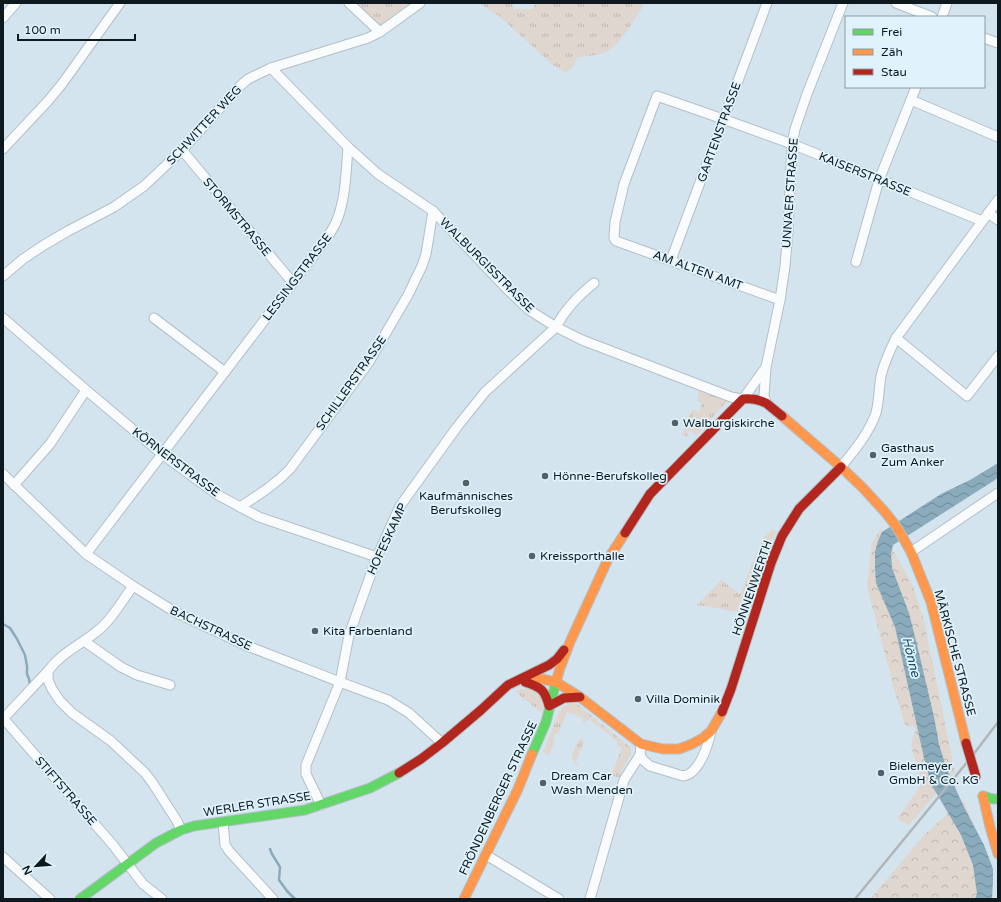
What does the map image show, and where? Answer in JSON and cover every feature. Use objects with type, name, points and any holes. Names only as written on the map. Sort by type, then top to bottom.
[{"type":"main road","name":"MÄRKISCHE STRASSE","points":[[742,399],[749,397],[766,403],[863,488],[886,512],[896,526],[922,577],[931,602],[966,743],[980,787],[998,821]]},
{"type":"main road","name":"WERLER STRASSE","points":[[556,682],[570,642],[608,559],[650,494],[742,399]]},
{"type":"main road","name":"HÖNNENWERTH","points":[[556,682],[580,697],[641,744],[663,749],[679,749],[703,738],[711,731],[721,716],[771,563],[782,536],[799,509],[841,468]]},
{"type":"main road","name":"WERLER STRASSE","points":[[80,899],[156,843],[181,830],[194,826],[305,810],[357,793],[376,785],[421,759],[481,710],[508,685],[552,663],[570,642]]},
{"type":"main road","points":[[570,642],[568,677],[580,697]]},
{"type":"main road","points":[[518,680],[542,679],[556,682]]},
{"type":"main road","points":[[518,680],[541,688],[546,694],[549,706],[565,697],[580,697]]},
{"type":"main road","name":"FRÖNDENBERGER STRASSE","points":[[464,899],[518,789],[546,722],[556,682]]},
{"type":"main road","points":[[980,787],[993,799],[998,800]]},
{"type":"main road","points":[[980,787],[998,854]]},
{"type":"street","points":[[3,18],[16,3]]},
{"type":"street","points":[[3,149],[62,84],[120,3]]},
{"type":"street","points":[[349,3],[380,32]]},
{"type":"street","name":"SCHWITTER WEG","points":[[3,276],[52,240],[114,207],[149,181],[182,150],[240,86],[252,77],[271,68],[368,38],[380,32],[420,3]]},
{"type":"street","name":"GARTENSTRASSE","points":[[671,260],[767,3]]},
{"type":"street","name":"UNNAER STRASSE","points":[[766,403],[764,396],[766,367],[780,300],[785,266],[792,144],[795,129],[807,94],[842,3]]},
{"type":"street","points":[[896,3],[929,16]]},
{"type":"street","points":[[942,16],[946,3]]},
{"type":"street","points":[[985,38],[998,43]]},
{"type":"street","name":"WALBURGISSTRASSE","points":[[271,68],[348,147],[378,174],[433,211],[505,287],[529,310],[556,327],[582,340],[732,397],[742,399]]},
{"type":"street","points":[[856,262],[879,180],[916,88]]},
{"type":"street","name":"KAISERSTRASSE","points":[[616,241],[614,238],[615,222],[624,184],[657,96],[723,118],[792,144],[982,221]]},
{"type":"street","points":[[911,100],[998,137]]},
{"type":"street","name":"LESSINGSTRASSE","points":[[86,554],[332,230],[337,220],[344,191],[348,147]]},
{"type":"street","name":"STORMSTRASSE","points":[[182,150],[293,283]]},
{"type":"street","points":[[841,468],[870,426],[876,412],[884,364],[896,338],[998,200]]},
{"type":"street","name":"SCHILLERSTRASSE","points":[[240,507],[270,488],[290,469],[369,362],[408,295],[422,266],[426,254],[433,211]]},
{"type":"street","points":[[988,213],[998,220]]},
{"type":"street","name":"AM ALTEN AMT","points":[[616,241],[780,300]]},
{"type":"street","name":"HOFESKAMP","points":[[321,805],[306,774],[306,765],[340,682],[349,635],[376,557],[400,506],[457,427],[485,392],[556,327],[561,316],[594,282]]},
{"type":"street","name":"KÖRNERSTRASSE","points":[[3,318],[162,454],[218,495],[258,517],[376,557]]},
{"type":"street","points":[[154,318],[225,372]]},
{"type":"street","points":[[896,338],[967,396],[998,356]]},
{"type":"street","name":"UNNAER STRASSE","points":[[742,399],[766,367]]},
{"type":"street","points":[[14,485],[50,444],[86,390]]},
{"type":"street","name":"BACHSTRASSE","points":[[3,474],[86,554],[175,612],[239,642],[388,700],[409,713],[442,743]]},
{"type":"street","points":[[909,549],[998,493]]},
{"type":"street","points":[[3,719],[54,663],[66,652],[97,632],[106,624],[133,586]]},
{"type":"street","points":[[84,641],[121,667],[137,675],[170,685]]},
{"type":"street","points":[[48,671],[48,680],[60,701],[72,713],[111,741],[145,773],[177,820],[181,830]]},
{"type":"street","name":"STIFTSTRASSE","points":[[3,719],[113,845],[144,884],[162,899]]},
{"type":"street","name":"HÖNNENWERTH","points":[[640,755],[650,766],[683,776],[691,774],[708,746],[711,731]]},
{"type":"street","points":[[591,899],[624,780],[640,755],[641,744]]},
{"type":"street","points":[[223,822],[225,845],[273,899]]},
{"type":"street","points":[[486,855],[558,899]]},
{"type":"street","points":[[3,857],[50,899]]},
{"type":"green space","points":[[356,3],[410,3],[380,25]]},
{"type":"green space","points":[[479,3],[513,4],[514,9],[533,9],[535,5],[543,3],[645,3],[627,31],[610,50],[597,55],[576,58],[574,66],[566,73],[553,65],[499,16]]},
{"type":"green space","points":[[700,386],[731,397],[697,435],[689,431],[686,437],[682,435],[692,409],[699,412],[702,403],[697,401]]},
{"type":"green space","points":[[881,528],[913,586],[924,621],[955,772],[909,825],[897,819],[921,785],[911,745],[916,728],[905,725],[867,587],[872,543]]},
{"type":"green space","points":[[773,529],[777,532],[770,542],[745,613],[697,605],[721,580],[740,594],[763,538]]},
{"type":"green space","points":[[522,689],[533,690],[538,693],[542,701],[542,713],[516,691]]},
{"type":"green space","points":[[573,703],[577,704],[592,716],[589,720],[583,723],[583,718],[567,712],[558,734],[555,733],[553,740],[555,741],[549,755],[543,752],[559,712],[564,706]]},
{"type":"green space","points":[[593,717],[630,747],[631,754],[619,778],[611,775],[622,748],[617,746],[618,742],[590,720]]},
{"type":"green space","points":[[581,738],[584,741],[576,762],[578,763],[577,765],[575,764],[572,756],[577,743]]},
{"type":"green space","points":[[963,800],[985,850],[990,899],[870,899],[924,835]]},
{"type":"water","name":"Hönne","points":[[998,463],[998,477],[995,480],[893,545],[891,554],[892,568],[909,613],[939,744],[947,770],[984,845],[993,869],[992,899],[975,899],[977,894],[973,865],[961,835],[931,784],[895,627],[876,583],[875,552],[882,532],[941,494],[970,480]]},
{"type":"waterway","points":[[3,624],[10,628],[25,655],[30,685]]},
{"type":"waterway","points":[[270,849],[280,867],[279,880],[295,899]]},
{"type":"railway","points":[[855,899],[973,755],[998,722]]},
{"type":"traffic: fast","points":[[532,754],[546,722],[556,682]]},
{"type":"traffic: fast","points":[[80,899],[156,843],[181,830],[194,826],[305,810],[370,788],[399,773]]},
{"type":"traffic: fast","points":[[983,796],[998,799]]},
{"type":"traffic: slow","points":[[782,416],[863,488],[885,512],[902,536],[911,552],[931,602],[966,743]]},
{"type":"traffic: slow","points":[[556,682],[570,642],[608,559],[625,533]]},
{"type":"traffic: slow","points":[[524,679],[542,679],[556,682],[580,697],[641,744],[663,749],[679,749],[703,738],[711,731],[722,712]]},
{"type":"traffic: slow","points":[[464,899],[518,789],[532,754]]},
{"type":"traffic: slow","points":[[983,796],[998,854]]},
{"type":"traffic: jam","points":[[625,533],[650,494],[743,399],[755,399],[766,403],[782,416]]},
{"type":"traffic: jam","points":[[722,712],[731,689],[771,563],[782,536],[799,509],[841,467]]},
{"type":"traffic: jam","points":[[399,773],[442,743],[508,685],[549,665],[557,659],[564,650]]},
{"type":"traffic: jam","points":[[525,682],[542,690],[546,696],[549,706],[564,698],[580,697]]},
{"type":"traffic: jam","points":[[966,743],[976,777]]},
{"type":"place","name":"Walburgiskirche","points":[[675,423]]},
{"type":"place","name":"Gasthaus Zum Anker","points":[[873,455]]},
{"type":"place","name":"Hönne-Berufskolleg","points":[[545,476]]},
{"type":"place","name":"Kaufmännisches Berufskolleg","points":[[466,483]]},
{"type":"place","name":"Kreissporthalle","points":[[532,556]]},
{"type":"place","name":"Kita Farbenland","points":[[315,631]]},
{"type":"place","name":"Villa Dominik","points":[[638,699]]},
{"type":"place","name":"Bielemeyer GmbH & Co. KG","points":[[881,773]]},
{"type":"place","name":"Dream Car Wash Menden","points":[[543,783]]}]
